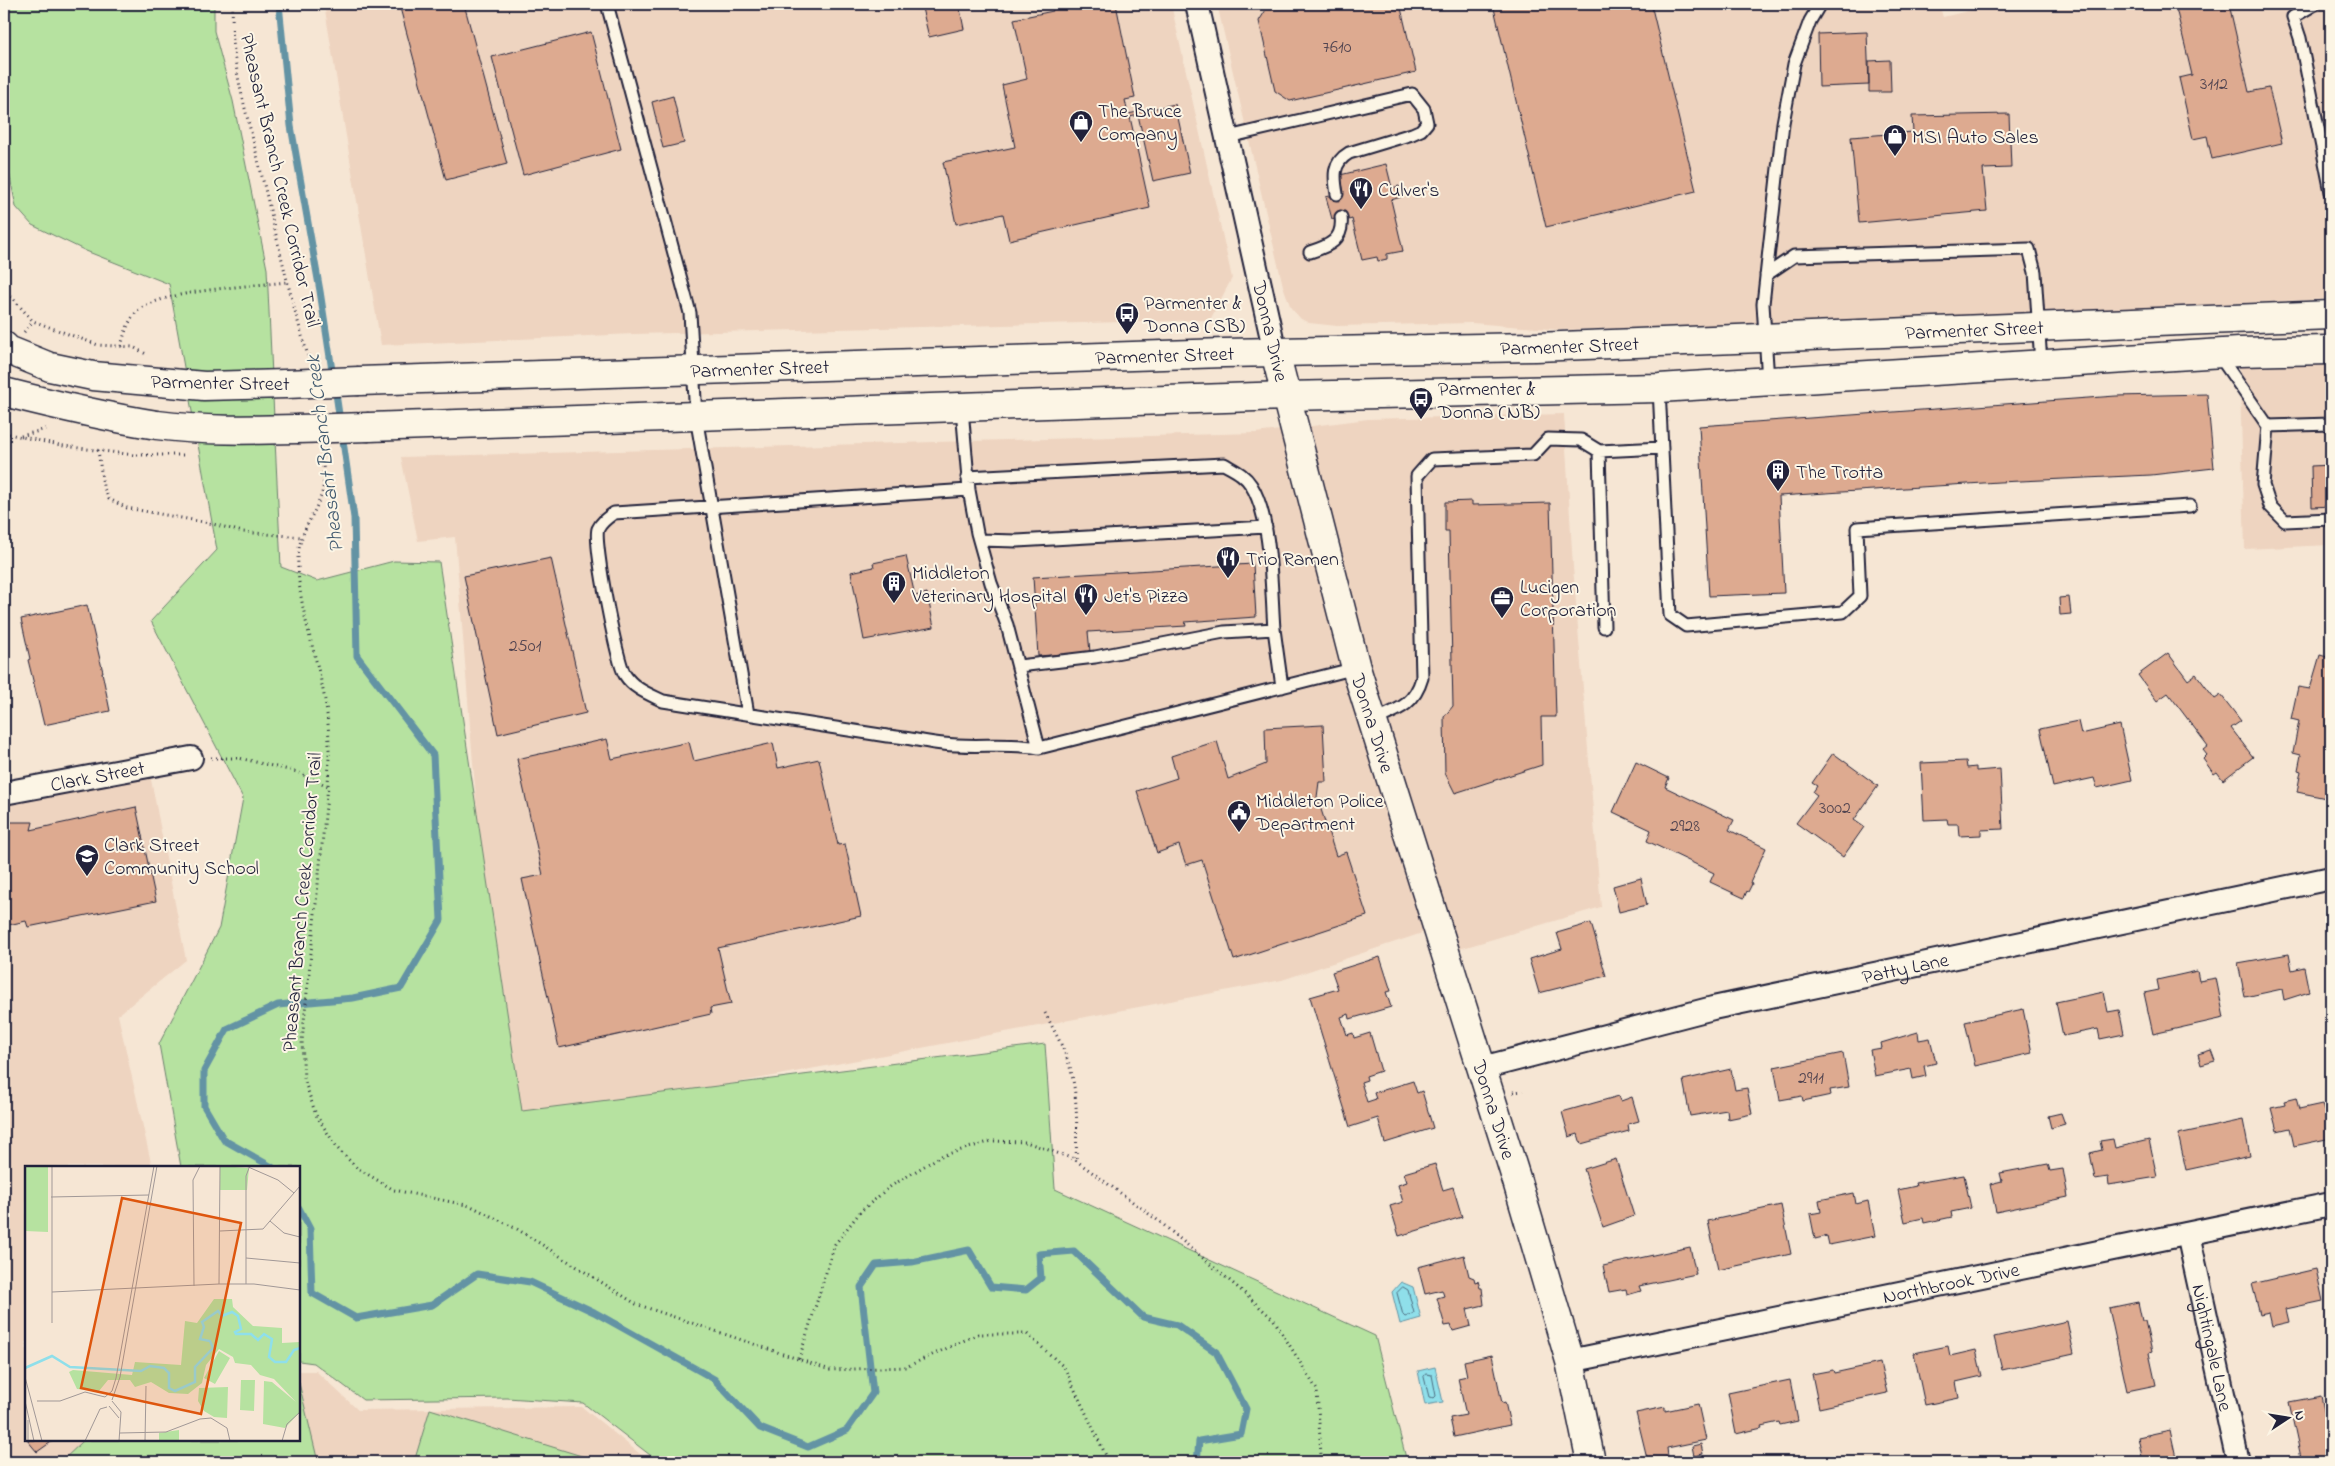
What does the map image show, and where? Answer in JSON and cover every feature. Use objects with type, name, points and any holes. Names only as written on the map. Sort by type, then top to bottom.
[{"type":"street","name":"Donna Drive","points":[[1197,4],[1275,352],[1356,668],[1482,1068],[1570,1361],[1591,1462]]},
{"type":"street","name":"Parmenter Street","points":[[4,346],[8,350],[50,366],[93,376],[204,386],[1275,352],[1545,347],[2331,315]]},
{"type":"street","name":"Parmenter Street","points":[[4,392],[95,414],[158,425],[228,431],[962,409],[1286,396],[1659,388],[2041,364],[2331,350]]},
{"type":"street","name":"Clark Street","points":[[4,793],[191,758]]},
{"type":"street","name":"Patty Lane","points":[[1482,1068],[1713,1008],[2331,878]]},
{"type":"street","name":"Northbrook Drive","points":[[1570,1361],[2331,1204]]},
{"type":"street","name":"Nightingale Lane","points":[[2188,1234],[2238,1462]]},
{"type":"lane","points":[[607,4],[690,313],[696,416],[748,714]]},
{"type":"lane","points":[[1768,381],[1762,304],[1783,123],[1794,64],[1810,21],[1820,4]]},
{"type":"lane","points":[[2316,4],[2293,17],[2300,38],[2331,192]]},
{"type":"lane","points":[[1228,138],[1412,94],[1424,109],[1427,123],[1421,130],[1412,134],[1348,153],[1340,158],[1334,174],[1337,194]]},
{"type":"lane","points":[[1310,252],[1329,246],[1337,240],[1340,235],[1341,217]]},
{"type":"lane","points":[[1766,275],[1794,256],[2029,249],[2035,272],[2041,364]]},
{"type":"lane","points":[[2218,354],[2268,426],[2263,485],[2270,506],[2285,521],[2331,519]]},
{"type":"lane","points":[[1659,388],[1670,615],[1686,626],[1843,612],[1860,596],[1857,528],[2190,506]]},
{"type":"lane","points":[[962,409],[968,490],[979,540],[991,583],[1007,625],[1019,666],[1039,748]]},
{"type":"lane","points":[[2268,426],[2331,424]]},
{"type":"lane","points":[[1372,721],[1402,708],[1414,698],[1422,678],[1417,476],[1432,459],[1533,455],[1548,439],[1582,440],[1599,451],[1662,448]]},
{"type":"lane","points":[[1599,451],[1604,626]]},
{"type":"lane","points":[[967,477],[1224,464],[1240,473],[1251,486],[1266,527],[1274,629],[1282,686]]},
{"type":"lane","points":[[968,490],[614,513],[604,520],[597,530],[597,554],[625,675],[640,690],[663,701],[886,736],[910,737],[943,744],[1020,744],[1039,748],[1356,668]]},
{"type":"lane","points":[[979,540],[1017,541],[1266,527]]},
{"type":"lane","points":[[1019,666],[1095,657],[1224,632],[1274,629]]},
{"type":"path","name":"Pheasant Branch Creek Corridor Trail","points":[[233,4],[231,26],[242,95],[287,282],[309,360]]},
{"type":"path","points":[[120,346],[126,328],[138,310],[158,300],[186,294],[287,282]]},
{"type":"path","points":[[4,289],[34,321],[98,345],[133,347]]},
{"type":"path","points":[[4,433],[64,446],[98,450],[99,469],[106,493],[109,499],[127,508],[209,522],[242,532],[302,537]]},
{"type":"path","name":"Pheasant Branch Creek Corridor Trail","points":[[321,447],[322,492],[298,548],[298,570],[309,636],[326,712],[329,752],[328,786],[307,976],[302,1041],[304,1080],[316,1115],[338,1149],[358,1168],[394,1190],[471,1206],[517,1229],[636,1304],[830,1370],[906,1367],[978,1334],[1027,1334],[1064,1367],[1109,1462]]},
{"type":"path","points":[[191,758],[239,758],[297,772],[328,786]]},
{"type":"path","points":[[1045,1013],[1056,1033],[1070,1067],[1078,1125],[1076,1161]]},
{"type":"path","points":[[799,1359],[835,1244],[861,1211],[891,1186],[942,1156],[992,1141],[1026,1142],[1076,1161],[1160,1222],[1274,1320],[1317,1390],[1321,1455],[1324,1462]]},
{"type":"shaded area","name":"The Bruce Company","points":[[324,4],[1171,4],[1232,278],[1210,320],[634,334],[381,345]]},
{"type":"shaded area","points":[[1217,4],[1939,4],[1943,17],[1997,4],[2331,4],[2331,299],[1879,320],[1562,330],[1471,323],[1337,326],[1309,323],[1301,319],[1291,308],[1283,286]]},
{"type":"shaded area","points":[[2331,350],[2331,545],[2245,549],[2239,352]]},
{"type":"shaded area","points":[[1564,414],[1573,567],[1601,907],[1446,953],[1437,928],[1282,980],[502,1127],[455,537],[418,541],[401,457],[1255,433],[1368,419]]},
{"type":"shaded area","points":[[148,764],[186,960],[118,1015],[152,1166],[25,1166],[25,1441],[300,1441],[300,1371],[316,1371],[358,1410],[582,1407],[650,1462],[4,1462],[4,793]]},
{"type":"green space","points":[[4,4],[214,4],[214,31],[233,101],[267,269],[281,567],[317,581],[394,561],[439,562],[522,1111],[1045,1044],[1055,1189],[1375,1336],[1407,1462],[659,1462],[583,1403],[507,1398],[363,1400],[314,1363],[300,1361],[300,1166],[181,1166],[159,1044],[219,928],[243,798],[151,621],[217,550],[169,284],[86,251],[32,225],[16,207],[4,147]]},
{"type":"green space","points":[[300,1387],[318,1462],[61,1462],[83,1441],[300,1441]]},
{"type":"green space","points":[[430,1409],[601,1462],[414,1462]]},
{"type":"water","points":[[1401,1282],[1413,1287],[1421,1318],[1400,1324],[1392,1292]]},
{"type":"water","points":[[1435,1367],[1443,1402],[1425,1405],[1418,1371]]},
{"type":"building","points":[[399,4],[464,4],[507,164],[446,180]]},
{"type":"building","points":[[921,4],[959,4],[964,29],[929,37]]},
{"type":"building","points":[[1051,4],[1116,4],[1135,98],[1125,100],[1128,114],[1175,104],[1190,173],[1153,181],[1138,115],[1130,117],[1150,208],[1009,240],[1003,214],[956,224],[943,162],[1015,147],[1002,85],[1027,79],[1014,19],[1053,11]]},
{"type":"building","points":[[1400,4],[1416,72],[1290,101],[1275,91],[1259,21],[1269,5]]},
{"type":"building","points":[[1493,4],[1651,4],[1696,191],[1546,227]]},
{"type":"building","points":[[2175,4],[2229,4],[2249,92],[2269,88],[2282,143],[2212,159],[2207,136],[2193,139],[2179,78],[2192,75]]},
{"type":"building","points":[[591,32],[621,149],[523,175],[492,57]]},
{"type":"building","points":[[1867,32],[1869,85],[1819,87],[1818,34]]},
{"type":"building","points":[[1890,60],[1891,92],[1869,92],[1869,61]]},
{"type":"building","points":[[673,96],[684,143],[663,148],[652,102]]},
{"type":"building","points":[[2009,114],[2011,168],[1983,169],[1987,211],[1859,223],[1851,137],[1913,132],[1912,116]]},
{"type":"building","name":"Culver's","points":[[1386,164],[1392,188],[1399,186],[1401,197],[1391,200],[1403,251],[1387,254],[1387,259],[1378,261],[1377,257],[1362,260],[1352,219],[1345,221],[1344,216],[1332,219],[1326,197],[1344,192],[1340,175]]},
{"type":"building","name":"The Trotta","points":[[2207,394],[2214,468],[2151,475],[1999,482],[1779,496],[1784,593],[1709,596],[1699,426],[2116,396]]},
{"type":"building","points":[[2331,465],[2331,506],[2312,507],[2311,466]]},
{"type":"building","name":"Lucigen Corporation","points":[[1472,501],[1472,505],[1550,503],[1556,717],[1541,717],[1542,765],[1455,793],[1445,773],[1444,717],[1453,706],[1449,531],[1445,531],[1445,502]]},
{"type":"building","name":"Middleton Veterinary Hospital","points":[[906,556],[915,596],[927,593],[934,627],[864,640],[851,572],[874,567],[873,563]]},
{"type":"building","points":[[551,558],[586,713],[498,734],[464,576]]},
{"type":"building","points":[[1253,564],[1256,617],[1185,622],[1186,626],[1088,632],[1090,652],[1038,656],[1033,577]]},
{"type":"building","points":[[2069,597],[2071,614],[2060,615],[2059,598]]},
{"type":"building","points":[[87,605],[110,711],[44,725],[28,660],[30,659],[21,619]]},
{"type":"building","points":[[2168,653],[2188,680],[2196,674],[2215,699],[2221,695],[2241,721],[2231,728],[2253,757],[2223,780],[2217,772],[2214,774],[2203,759],[2207,755],[2203,750],[2208,746],[2168,693],[2157,701],[2138,675]]},
{"type":"building","points":[[2320,655],[2331,658],[2331,799],[2297,792],[2301,771],[2298,770],[2301,755],[2293,753],[2299,721],[2291,719],[2298,687],[2310,689]]},
{"type":"building","points":[[2078,721],[2081,734],[2120,725],[2132,780],[2097,788],[2094,778],[2053,787],[2040,729]]},
{"type":"building","name":"Middleton Police Department","points":[[1323,725],[1326,782],[1319,782],[1317,797],[1336,856],[1346,852],[1367,916],[1234,960],[1202,860],[1186,865],[1179,845],[1157,853],[1137,791],[1177,778],[1171,756],[1217,741],[1228,779],[1266,764],[1265,728]]},
{"type":"building","points":[[607,739],[612,759],[689,742],[694,761],[773,743],[778,768],[819,759],[838,845],[845,844],[861,916],[718,948],[731,1004],[710,1008],[711,1014],[559,1048],[522,879],[543,875],[517,759]]},
{"type":"building","points":[[1833,753],[1878,786],[1854,820],[1864,827],[1843,857],[1796,823],[1817,795],[1813,792],[1817,786],[1812,783]]},
{"type":"building","points":[[1966,761],[1967,768],[1976,767],[1976,771],[2000,769],[2003,829],[1981,830],[1981,835],[1959,836],[1958,824],[1948,824],[1947,819],[1924,820],[1921,763]]},
{"type":"building","points":[[1636,762],[1669,778],[1665,787],[1734,820],[1729,830],[1766,848],[1750,883],[1752,884],[1744,898],[1710,882],[1714,873],[1647,841],[1651,830],[1613,812]]},
{"type":"building","points":[[136,807],[156,901],[28,927],[26,921],[4,926],[4,822],[33,822],[31,830]]},
{"type":"building","points":[[1641,878],[1647,905],[1619,912],[1613,886]]},
{"type":"building","points":[[1591,923],[1606,976],[1539,993],[1529,959],[1562,949],[1557,933]]},
{"type":"building","points":[[2289,954],[2292,970],[2304,967],[2309,992],[2284,1000],[2282,989],[2245,997],[2238,963]]},
{"type":"building","points":[[1380,957],[1391,991],[1386,992],[1391,1007],[1350,1019],[1349,1014],[1341,1017],[1347,1035],[1353,1033],[1354,1038],[1370,1033],[1381,1071],[1366,1076],[1367,1080],[1361,1082],[1367,1102],[1376,1099],[1374,1093],[1413,1081],[1417,1093],[1422,1091],[1433,1128],[1385,1143],[1378,1118],[1350,1127],[1310,997],[1338,989],[1332,972]]},
{"type":"building","points":[[2197,971],[2199,981],[2216,978],[2224,1018],[2153,1034],[2144,993],[2159,990],[2157,980]]},
{"type":"building","points":[[2104,992],[2108,1012],[2119,1010],[2124,1034],[2100,1039],[2098,1029],[2063,1036],[2056,1002]]},
{"type":"building","points":[[2023,1009],[2032,1053],[1975,1066],[1965,1022]]},
{"type":"building","points":[[1918,1032],[1919,1040],[1930,1038],[1936,1063],[1924,1066],[1926,1076],[1913,1079],[1911,1069],[1875,1076],[1870,1050],[1882,1048],[1881,1043]]},
{"type":"building","points":[[2211,1050],[2215,1061],[2201,1065],[2198,1054]]},
{"type":"building","points":[[1843,1053],[1849,1087],[1830,1090],[1831,1095],[1803,1101],[1802,1096],[1780,1100],[1774,1067]]},
{"type":"building","points":[[1731,1069],[1735,1090],[1747,1088],[1752,1114],[1728,1119],[1727,1110],[1690,1116],[1683,1080]]},
{"type":"building","points":[[1619,1096],[1621,1101],[1632,1097],[1639,1121],[1628,1124],[1629,1131],[1581,1144],[1578,1134],[1569,1137],[1562,1112]]},
{"type":"building","points":[[2296,1098],[2299,1109],[2322,1104],[2324,1111],[2331,1109],[2331,1138],[2294,1146],[2290,1128],[2277,1131],[2271,1108],[2285,1105],[2284,1101]]},
{"type":"building","points":[[2061,1113],[2065,1124],[2051,1128],[2048,1116]]},
{"type":"building","points":[[2243,1120],[2250,1156],[2186,1170],[2178,1134]]},
{"type":"building","points":[[2113,1139],[2115,1148],[2149,1140],[2157,1177],[2109,1185],[2108,1177],[2095,1179],[2090,1153],[2102,1150],[2100,1141]]},
{"type":"building","points":[[1616,1159],[1634,1216],[1603,1227],[1584,1169]]},
{"type":"building","points":[[1435,1164],[1443,1190],[1453,1187],[1462,1217],[1399,1236],[1390,1206],[1403,1202],[1398,1185],[1407,1182],[1404,1173]]},
{"type":"building","points":[[2048,1164],[2050,1171],[2063,1169],[2068,1197],[1996,1212],[1990,1184],[2002,1181],[2000,1173]]},
{"type":"building","points":[[1964,1175],[1971,1208],[1951,1212],[1952,1217],[1924,1223],[1923,1218],[1905,1222],[1898,1190],[1916,1186],[1915,1183]]},
{"type":"building","points":[[1854,1193],[1856,1204],[1868,1201],[1875,1236],[1829,1245],[1827,1236],[1815,1239],[1810,1214],[1821,1212],[1819,1200]]},
{"type":"building","points":[[1781,1205],[1791,1254],[1718,1270],[1708,1221]]},
{"type":"building","points":[[1690,1247],[1696,1274],[1639,1286],[1641,1291],[1627,1295],[1626,1289],[1609,1292],[1603,1266]]},
{"type":"building","points":[[1464,1255],[1469,1276],[1474,1278],[1475,1282],[1478,1281],[1480,1288],[1482,1288],[1484,1305],[1467,1309],[1471,1326],[1453,1331],[1451,1325],[1445,1326],[1437,1298],[1444,1296],[1442,1290],[1425,1294],[1418,1267]]},
{"type":"building","points":[[2316,1269],[2323,1301],[2286,1309],[2289,1322],[2272,1326],[2269,1313],[2260,1315],[2252,1284]]},
{"type":"building","points":[[2138,1302],[2142,1321],[2145,1321],[2152,1352],[2149,1353],[2156,1385],[2127,1391],[2109,1308]]},
{"type":"building","points":[[2067,1321],[2074,1354],[2002,1370],[1994,1337]]},
{"type":"building","points":[[1948,1346],[1950,1356],[1976,1350],[1982,1376],[1956,1382],[1959,1398],[1925,1405],[1914,1353]]},
{"type":"building","points":[[1492,1355],[1502,1403],[1505,1402],[1510,1425],[1454,1437],[1450,1418],[1466,1415],[1458,1378],[1467,1376],[1464,1361]]},
{"type":"building","points":[[1880,1363],[1887,1393],[1819,1408],[1812,1374],[1833,1370],[1834,1373]]},
{"type":"building","points":[[1790,1380],[1798,1421],[1780,1425],[1779,1422],[1736,1434],[1728,1393]]},
{"type":"building","points":[[2321,1396],[2331,1444],[2331,1462],[2302,1462],[2289,1402]]},
{"type":"building","points":[[1698,1404],[1706,1440],[1667,1448],[1668,1457],[1648,1462],[1636,1413],[1665,1407],[1665,1411]]},
{"type":"building","points":[[2170,1430],[2177,1462],[2143,1462],[2138,1437]]},
{"type":"building","points":[[28,1441],[53,1441],[37,1452]]},
{"type":"building","points":[[1701,1444],[1703,1454],[1694,1456],[1692,1446]]},
{"type":"waterway","name":"Pheasant Branch Creek","points":[[279,4],[291,126],[333,377]]},
{"type":"waterway","name":"Pheasant Branch Creek","points":[[335,387],[340,421]]},
{"type":"waterway","name":"Pheasant Branch Creek","points":[[270,1166],[224,1140],[204,1106],[204,1071],[227,1029],[278,1005],[353,998],[401,988],[441,920],[433,755],[357,656],[354,518],[342,434]]},
{"type":"waterway","name":"Pheasant Branch Creek","points":[[300,1210],[310,1229],[312,1293],[356,1318],[432,1305],[477,1274],[530,1282],[594,1312],[714,1379],[760,1428],[808,1447],[847,1430],[873,1393],[861,1287],[876,1265],[912,1262],[969,1250],[991,1287],[1026,1290],[1041,1278],[1039,1254],[1074,1251],[1143,1317],[1177,1325],[1216,1352],[1246,1409],[1241,1434],[1199,1441],[1197,1462]]},
{"type":"place","name":"The Bruce Company","points":[[1081,143]]},
{"type":"place","name":"MSI Auto Sales","points":[[1895,157]]},
{"type":"place","name":"Culver's","points":[[1361,210]]},
{"type":"place","name":"Parmenter & Donna (SB)","points":[[1127,335]]},
{"type":"place","name":"Parmenter & Donna (NB)","points":[[1421,420]]},
{"type":"place","name":"The Trotta","points":[[1778,492]]},
{"type":"place","name":"Trio Ramen","points":[[1228,579]]},
{"type":"place","name":"Middleton Veterinary Hospital","points":[[894,604]]},
{"type":"place","name":"Jet's Pizza","points":[[1086,616]]},
{"type":"place","name":"Lucigen Corporation","points":[[1502,619]]},
{"type":"place","name":"Middleton Police Department","points":[[1239,833]]},
{"type":"place","name":"Clark Street Community School","points":[[87,877]]}]
